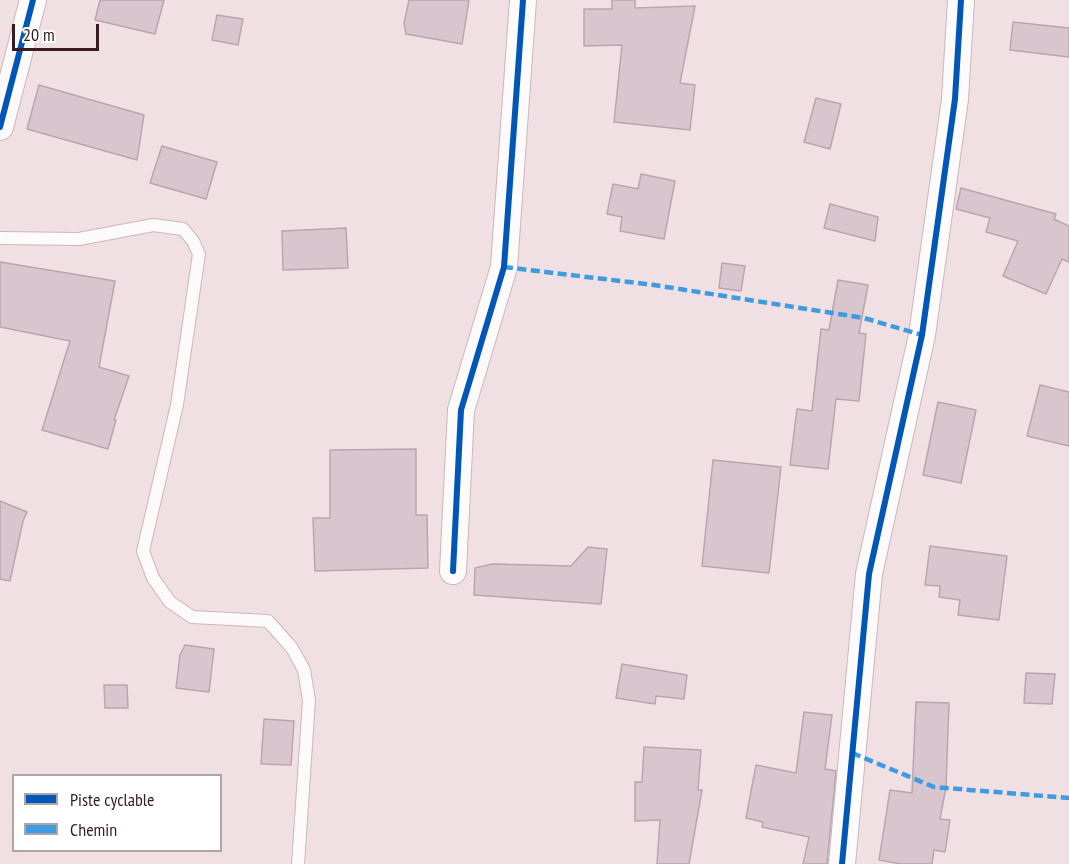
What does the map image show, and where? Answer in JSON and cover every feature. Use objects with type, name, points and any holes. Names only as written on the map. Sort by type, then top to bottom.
[{"type":"street","points":[[0,127],[33,0]]},
{"type":"street","points":[[453,571],[461,410],[504,267],[523,0]]},
{"type":"street","points":[[842,864],[870,574],[922,335],[955,99],[961,0]]},
{"type":"lane","points":[[0,238],[79,239],[153,225],[183,229],[193,241],[199,254],[177,405],[143,551],[153,578],[170,602],[192,617],[268,621],[292,648],[304,670],[309,700],[298,864]]},
{"type":"building","points":[[100,0],[164,0],[155,34],[95,20]]},
{"type":"building","points":[[409,0],[469,0],[462,44],[406,34],[404,23]]},
{"type":"building","points":[[612,0],[635,0],[635,8],[695,6],[680,83],[695,85],[690,130],[614,122],[622,45],[584,46],[584,9],[612,9]]},
{"type":"building","points":[[217,15],[243,19],[238,45],[212,40]]},
{"type":"building","points":[[1013,22],[1069,28],[1069,57],[1010,50]]},
{"type":"building","points":[[39,85],[144,115],[137,160],[27,129]]},
{"type":"building","points":[[816,98],[841,104],[830,149],[804,142]]},
{"type":"building","points":[[162,146],[217,162],[206,199],[150,183]]},
{"type":"building","points":[[641,174],[675,181],[664,239],[620,231],[622,217],[607,214],[613,184],[638,189]]},
{"type":"building","points":[[961,188],[1056,214],[1054,219],[1069,226],[1069,262],[1062,259],[1046,294],[1003,276],[1018,241],[986,232],[990,218],[956,209]]},
{"type":"building","points":[[830,204],[878,217],[875,241],[824,228]]},
{"type":"building","points":[[346,228],[348,268],[283,270],[282,231]]},
{"type":"building","points":[[0,262],[115,281],[99,367],[129,376],[114,420],[116,420],[108,449],[42,430],[70,341],[0,327]]},
{"type":"building","points":[[722,263],[745,266],[741,291],[719,288]]},
{"type":"building","points":[[838,280],[868,285],[859,333],[866,334],[859,401],[836,399],[828,469],[790,465],[797,409],[812,411],[821,329],[829,330]]},
{"type":"building","points":[[1040,385],[1069,392],[1069,446],[1027,436]]},
{"type":"building","points":[[938,402],[976,410],[961,483],[923,475]]},
{"type":"building","points":[[416,449],[416,515],[427,515],[428,568],[315,571],[313,518],[330,518],[330,450]]},
{"type":"building","points":[[713,460],[781,467],[769,573],[702,566]]},
{"type":"building","points":[[0,501],[27,512],[10,581],[0,579]]},
{"type":"building","points":[[930,546],[1007,556],[999,620],[958,615],[960,600],[939,597],[940,586],[925,585]]},
{"type":"building","points":[[588,547],[607,549],[601,604],[474,595],[475,568],[492,564],[571,566]]},
{"type":"building","points":[[185,645],[214,649],[209,692],[176,688],[180,655]]},
{"type":"building","points":[[622,664],[687,675],[684,699],[656,696],[655,704],[616,698]]},
{"type":"building","points":[[1026,673],[1055,674],[1052,704],[1024,703]]},
{"type":"building","points":[[104,685],[127,685],[128,708],[105,708]]},
{"type":"building","points":[[916,702],[949,703],[946,787],[940,819],[950,820],[945,852],[934,850],[932,864],[901,864],[879,860],[890,790],[912,793]]},
{"type":"building","points":[[804,712],[832,715],[825,769],[836,771],[827,864],[803,864],[809,837],[762,827],[763,822],[746,818],[756,765],[796,773]]},
{"type":"building","points":[[264,719],[294,721],[291,765],[261,764]]},
{"type":"building","points":[[644,747],[701,750],[698,790],[702,790],[689,864],[657,864],[660,820],[635,821],[635,782],[642,782]]},
{"type":"marked path","points":[[504,267],[654,285],[864,318],[922,335]]},
{"type":"marked path","points":[[852,753],[934,787],[1069,798]]},
{"type":"cycle path","points":[[0,127],[33,0]]},
{"type":"cycle path","points":[[453,571],[461,410],[504,267],[523,0]]},
{"type":"cycle path","points":[[842,864],[869,574],[922,335],[955,99],[961,0]]}]
